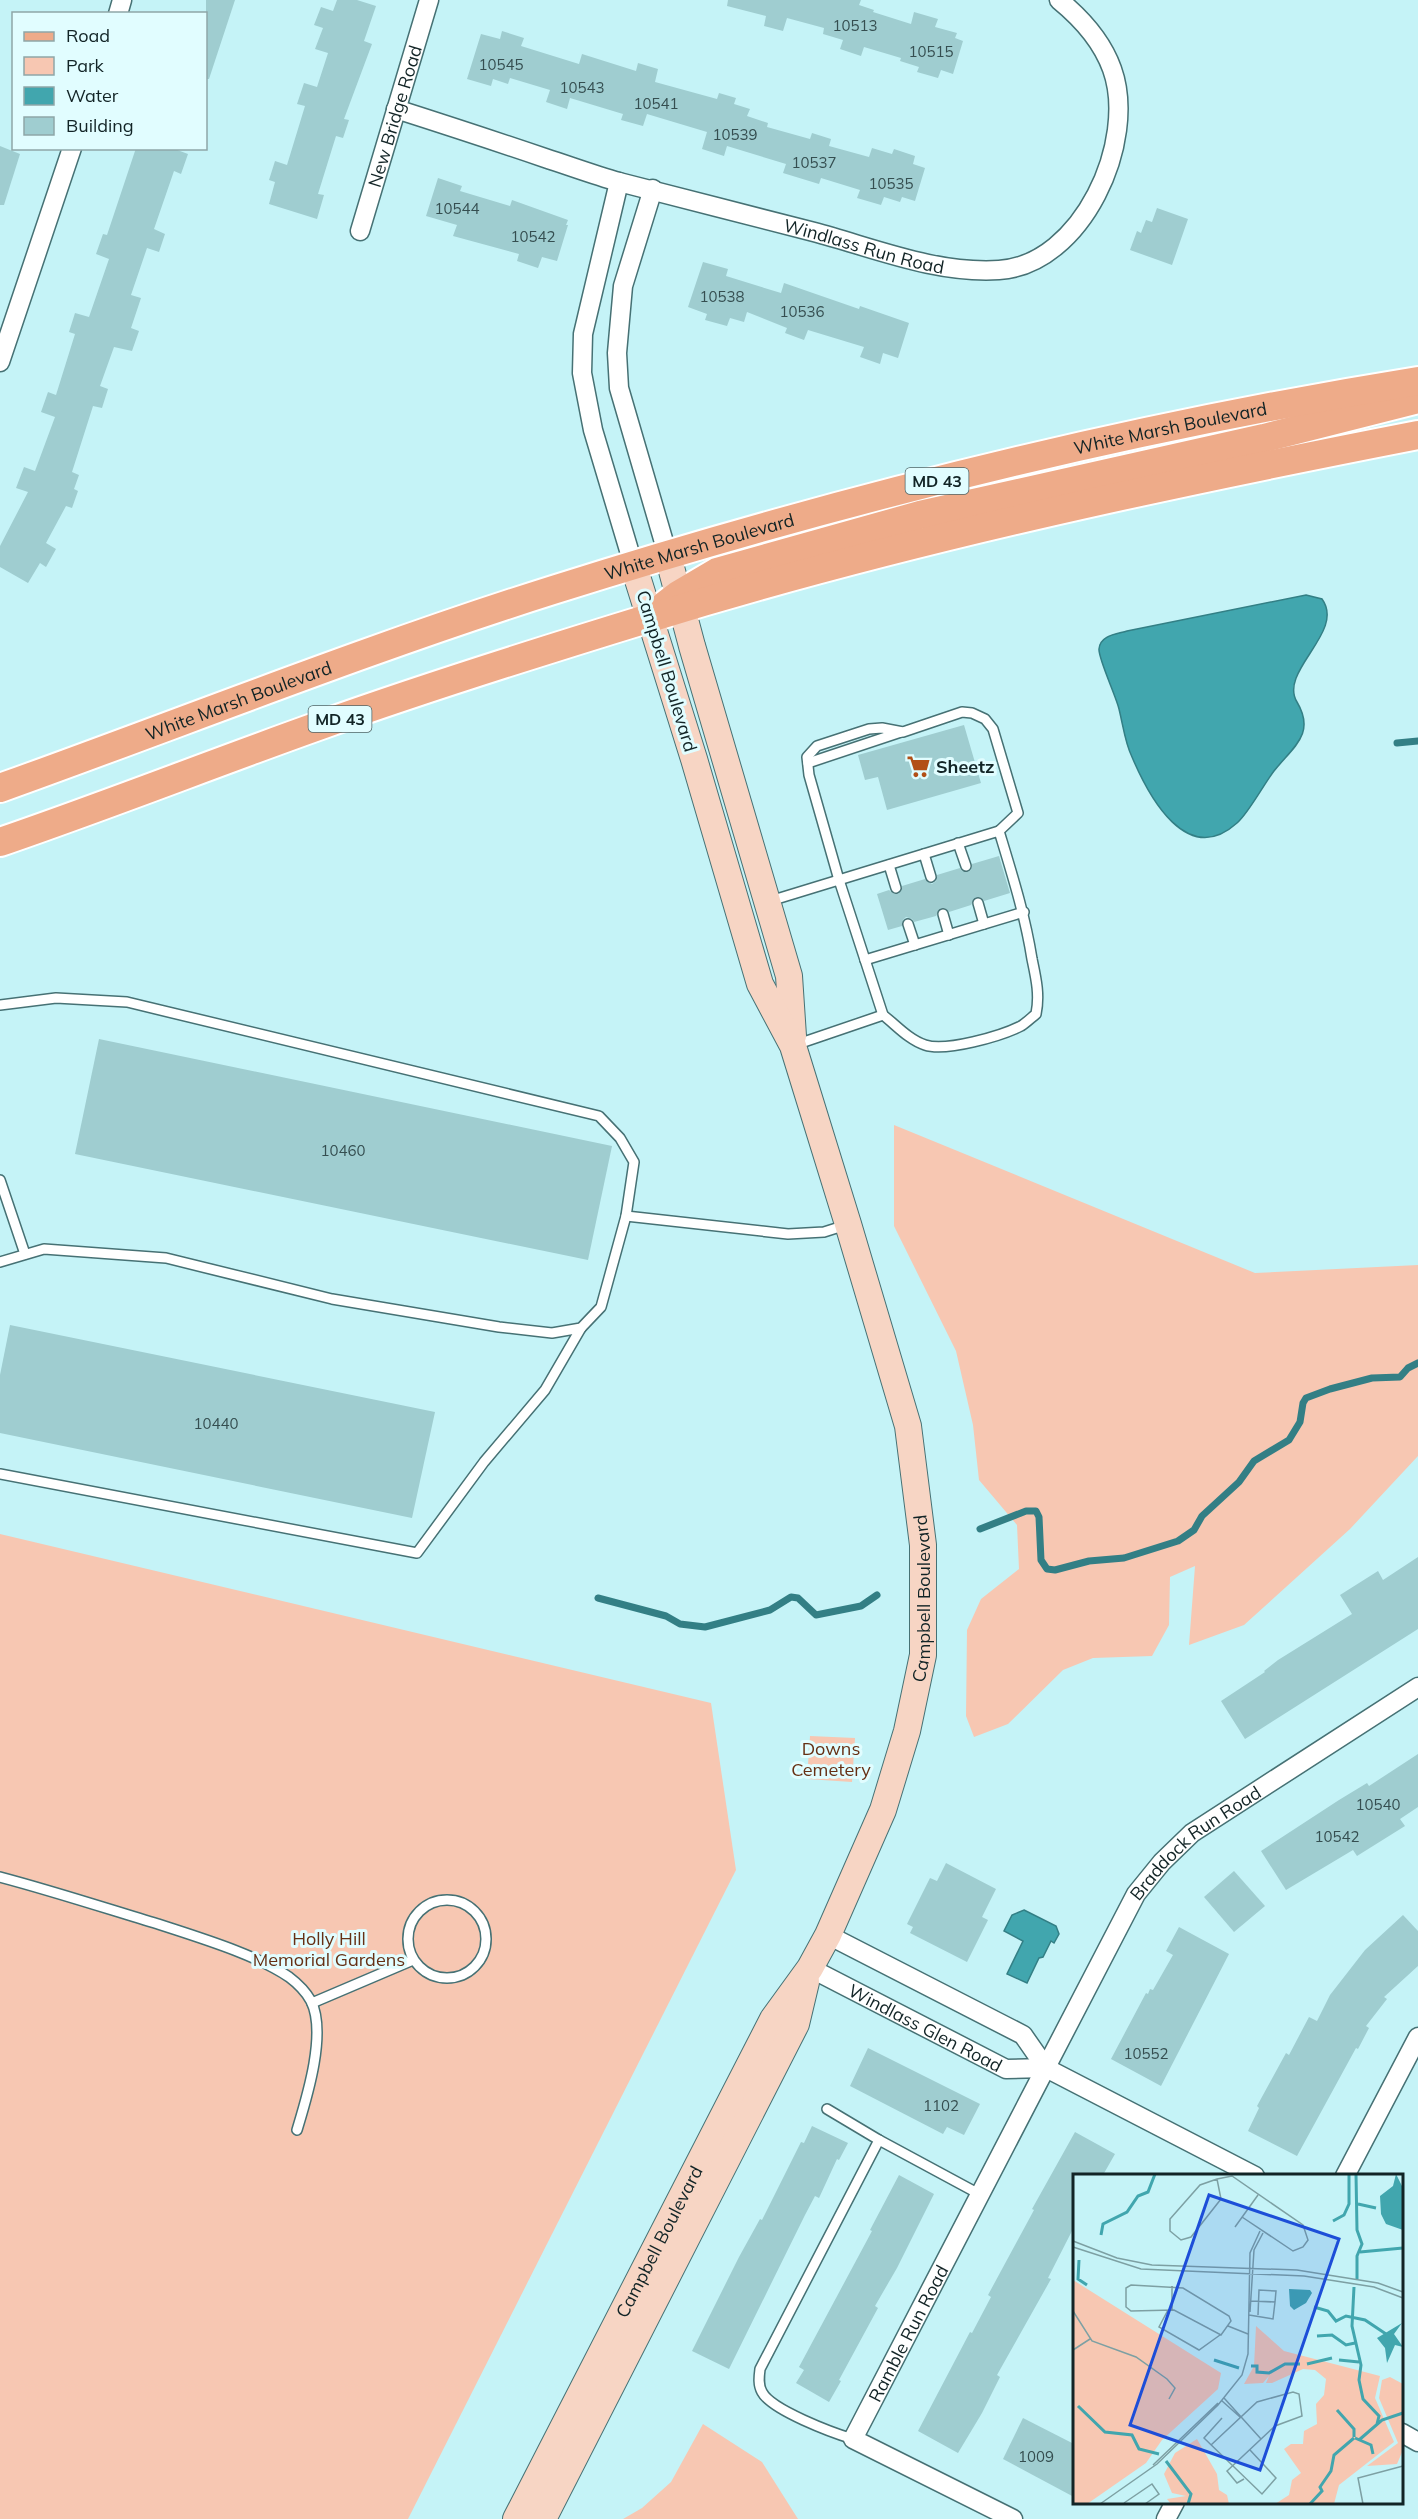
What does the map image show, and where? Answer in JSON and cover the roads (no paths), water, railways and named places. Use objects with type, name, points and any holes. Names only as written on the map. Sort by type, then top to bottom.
[{"type":"main road","name":"White Marsh Boulevard","points":[[0,788],[386,647],[553,590],[753,530],[942,480],[1099,442],[1305,399],[1418,381]]},
{"type":"main road","points":[[651,617],[680,601],[717,572],[920,515],[1264,438],[1418,399]]},
{"type":"main road","points":[[680,601],[1194,478],[1418,435]]},
{"type":"main road","name":"MD 43","points":[[0,842],[325,724],[651,617]]},
{"type":"street","name":"New Bridge Road","points":[[360,231],[429,0]]},
{"type":"street","name":"Windlass Run Road","points":[[396,109],[619,182],[653,189],[949,269],[1001,270],[1030,263],[1061,242],[1096,198],[1111,160],[1118,131],[1119,109],[1112,68],[1086,25],[1059,0]]},
{"type":"street","points":[[0,362],[71,150]]},
{"type":"street","name":"Campbell Boulevard","points":[[516,2519],[773,2019],[810,1968],[828,1935],[883,1810],[907,1731],[923,1655],[923,1545],[908,1426],[849,1224],[793,1046],[760,984],[651,617],[592,430],[582,373],[583,334],[619,182]]},
{"type":"street","name":"Campbell Boulevard","points":[[653,189],[624,286],[617,353],[619,388],[789,976],[793,1046]]},
{"type":"street","name":"Braddock Run Road","points":[[1046,2068],[1136,1894],[1162,1862],[1191,1833],[1218,1814],[1418,1687]]},
{"type":"street","name":"Windlass Glen Road","points":[[828,1935],[1023,2035],[1046,2068],[1253,2174]]},
{"type":"street","name":"Campbell Boulevard","points":[[543,2519],[795,2024],[810,1968]]},
{"type":"street","name":"Windlass Glen Road","points":[[810,1968],[1006,2069],[1046,2068]]},
{"type":"street","points":[[1346,2174],[1418,2037]]},
{"type":"street","name":"Ramble Run Road","points":[[853,2439],[1046,2068]]},
{"type":"street","points":[[1403,2434],[1418,2442]]},
{"type":"street","points":[[853,2439],[1013,2519]]},
{"type":"street","points":[[1166,2519],[1174,2504]]},
{"type":"lane","points":[[769,901],[839,880],[889,865],[999,831],[1018,813],[993,729],[985,719],[972,713],[962,712],[903,732],[882,728],[869,729],[817,746],[807,757],[809,775],[839,880],[883,1015],[925,1045],[944,1048],[963,1045],[1021,1026],[1036,1014],[1039,999],[1024,912],[999,831]]},
{"type":"lane","points":[[958,843],[966,866]]},
{"type":"lane","points":[[924,854],[931,877]]},
{"type":"lane","points":[[889,865],[896,888]]},
{"type":"lane","points":[[978,903],[984,924]]},
{"type":"lane","points":[[865,960],[1024,912]]},
{"type":"lane","points":[[943,914],[950,934]]},
{"type":"lane","points":[[908,924],[915,945]]},
{"type":"lane","points":[[0,1005],[56,998],[127,1002],[599,1116],[620,1138],[634,1162],[626,1216],[601,1307],[581,1328],[545,1390],[484,1462],[417,1553],[0,1474]]},
{"type":"lane","points":[[793,1046],[883,1015]]},
{"type":"lane","points":[[0,1180],[25,1254]]},
{"type":"lane","points":[[626,1216],[788,1234],[824,1232],[849,1224]]},
{"type":"lane","points":[[0,1262],[44,1249],[166,1258],[343,1301],[552,1333],[581,1328]]},
{"type":"lane","points":[[0,1877],[209,1940],[291,1978],[312,2002],[318,2037],[305,2104],[297,2130]]},
{"type":"lane","points":[[441,1899],[457,1900],[471,1908],[480,1918],[485,1928],[485,1948],[476,1966],[465,1974],[451,1978],[439,1978],[428,1974],[413,1960],[407,1945],[408,1930],[418,1911],[428,1904],[441,1899]]},
{"type":"lane","points":[[312,2002],[413,1960]]},
{"type":"lane","points":[[827,2109],[981,2195]]},
{"type":"lane","points":[[853,2439],[828,2431],[772,2404],[762,2392],[759,2377],[760,2369],[879,2140]]},
{"type":"water","points":[[1306,595],[1322,599],[1327,612],[1326,625],[1320,638],[1296,677],[1294,690],[1304,723],[1300,740],[1274,771],[1237,823],[1219,835],[1202,837],[1186,832],[1172,822],[1160,807],[1139,773],[1128,746],[1117,703],[1099,654],[1100,644],[1110,636],[1127,631]]},
{"type":"water","points":[[1024,1910],[1056,1926],[1059,1934],[1054,1943],[1051,1941],[1043,1957],[1039,1958],[1027,1983],[1007,1974],[1023,1941],[1004,1931],[1012,1915]]},
{"type":"waterway","points":[[1397,743],[1418,741]]},
{"type":"waterway","points":[[980,1529],[1026,1511],[1036,1511],[1039,1517],[1041,1560],[1047,1569],[1055,1570],[1089,1561],[1124,1558],[1178,1541],[1194,1530],[1202,1516],[1239,1482],[1254,1461],[1289,1440],[1300,1422],[1306,1398],[1372,1378],[1400,1377],[1408,1368],[1418,1363]]},
{"type":"waterway","points":[[598,1598],[666,1616],[680,1624],[705,1627],[770,1610],[791,1597],[798,1598],[816,1615],[861,1606],[877,1595]]},
{"type":"place","name":"Sheetz","points":[[918,766]]},
{"type":"park label","name":"Downs Cemetery","points":[[831,1758]]},
{"type":"park label","name":"Holly Hill Memorial Gardens","points":[[329,1948]]}]
